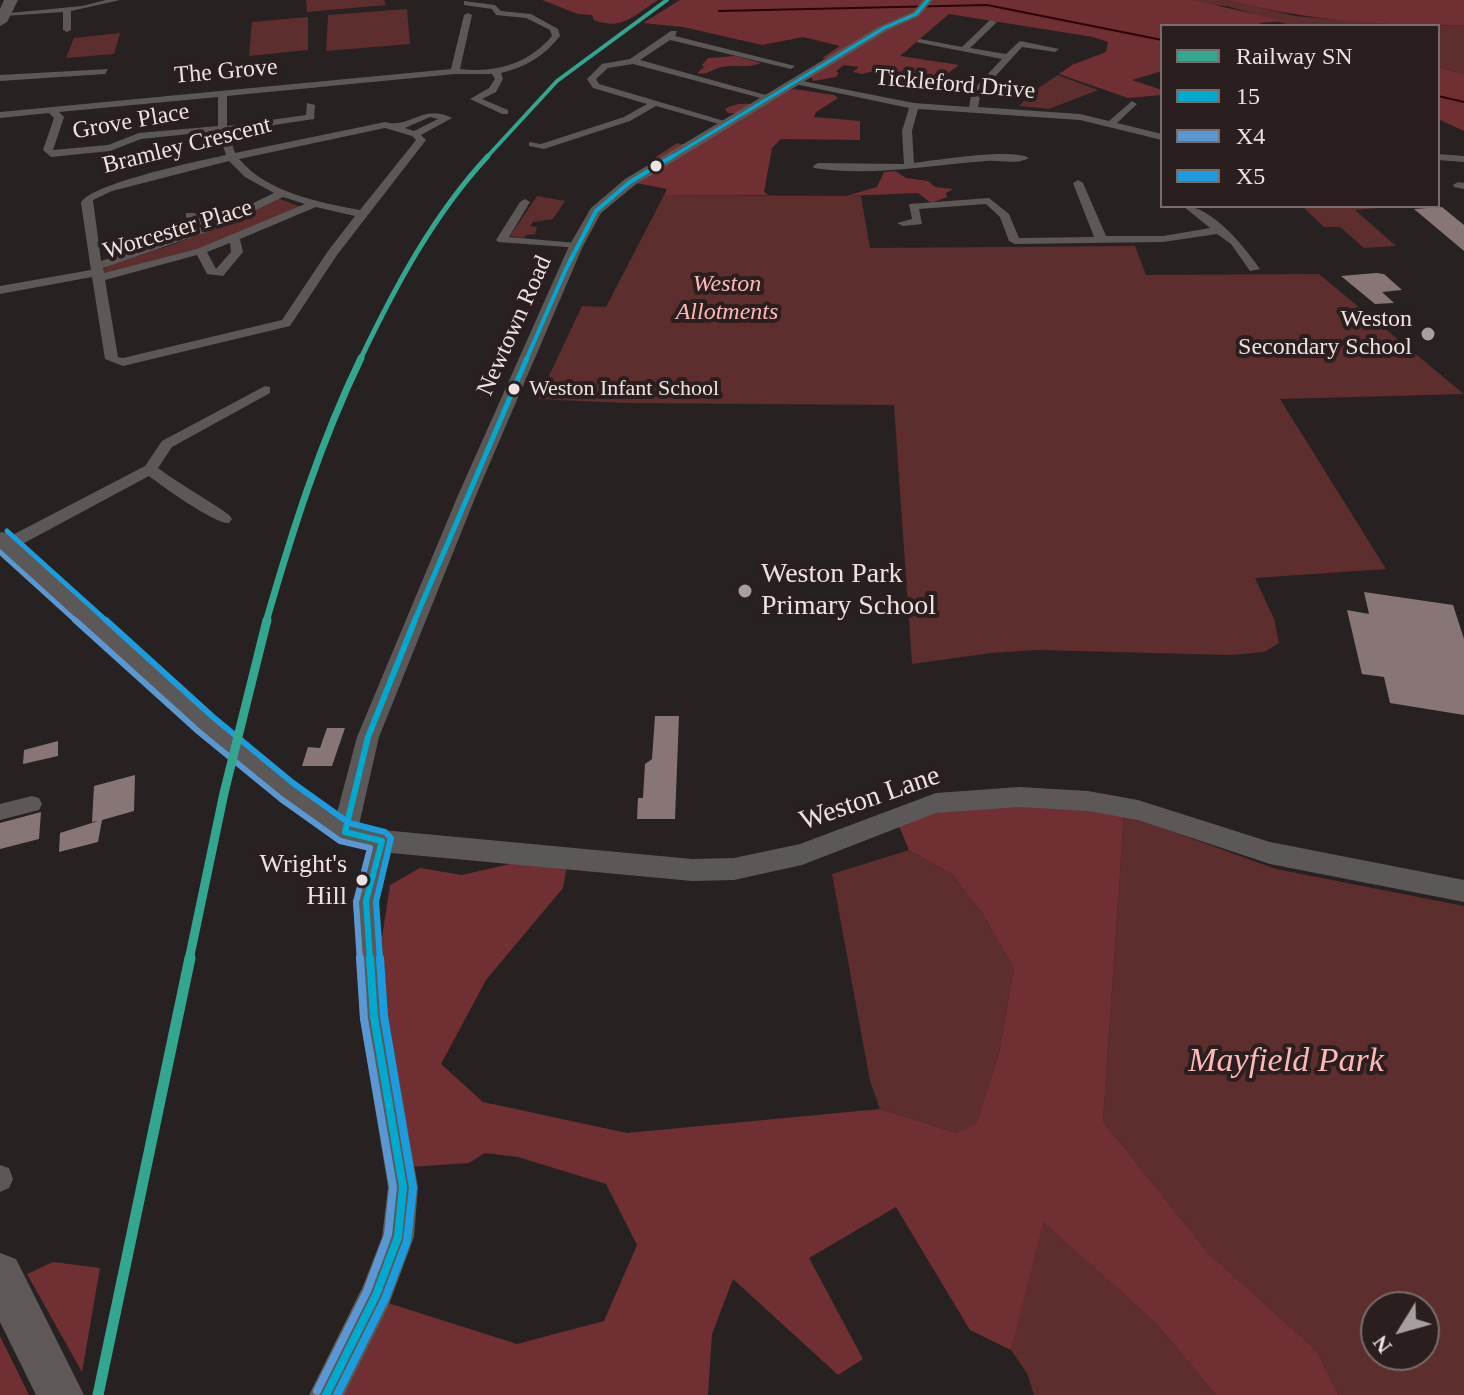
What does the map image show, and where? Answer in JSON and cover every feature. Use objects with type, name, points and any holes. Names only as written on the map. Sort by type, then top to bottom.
[{"type":"main road","points":[[2,18],[11,0]]},
{"type":"main road","points":[[0,1275],[61,1395]]},
{"type":"street","points":[[2,18],[116,0]]},
{"type":"street","name":"The Grove","points":[[455,71],[468,15],[466,1],[495,7],[499,13]]},
{"type":"street","name":"Newtown Road","points":[[345,832],[368,737],[401,653],[576,246],[606,201],[768,97],[926,4]]},
{"type":"street","points":[[67,9],[67,30]]},
{"type":"street","name":"The Grove","points":[[0,115],[455,71],[496,72],[518,67],[556,36],[552,26],[512,13],[468,15]]},
{"type":"street","points":[[964,49],[993,22]]},
{"type":"street","points":[[726,123],[592,83],[591,79],[605,66],[633,61],[671,35],[791,66]]},
{"type":"street","points":[[920,42],[1008,57]]},
{"type":"street","points":[[973,109],[977,91],[1021,42],[1055,49]]},
{"type":"street","points":[[633,61],[768,97]]},
{"type":"street","points":[[0,78],[88,76],[105,71]]},
{"type":"street","name":"The Grove","points":[[477,97],[497,86],[500,82],[496,72]]},
{"type":"street","name":"Tickleford Drive","points":[[795,81],[914,106],[1047,113],[1112,123],[1160,136]]},
{"type":"street","points":[[222,92],[223,129],[231,156],[251,175],[282,193],[314,204],[361,214]]},
{"type":"street","points":[[463,95],[477,97],[477,102],[505,112]]},
{"type":"street","points":[[533,144],[540,147],[619,122],[655,103]]},
{"type":"street","points":[[1112,123],[1132,104]]},
{"type":"street","points":[[223,129],[311,117],[310,105]]},
{"type":"street","points":[[909,167],[907,131],[914,106]]},
{"type":"street","name":"Grove Place","points":[[50,109],[59,117],[48,150],[51,154],[110,148],[139,136],[223,129]]},
{"type":"street","name":"Bramley Crescent","points":[[397,128],[429,114],[447,118],[415,134]]},
{"type":"street","name":"Bramley Crescent","points":[[378,125],[415,134],[421,140],[361,214],[288,320],[275,328],[118,362],[111,358],[86,203],[88,198],[108,189],[231,156],[378,125]]},
{"type":"street","points":[[818,166],[909,167],[1002,154],[1024,158]]},
{"type":"street","points":[[1440,156],[1464,159]]},
{"type":"street","points":[[1078,183],[1101,239]]},
{"type":"street","points":[[981,189],[1005,216],[1015,241],[1101,239],[1219,230]]},
{"type":"street","name":"Worcester Place","points":[[98,272],[214,226],[282,193]]},
{"type":"street","points":[[918,222],[911,200],[989,201]]},
{"type":"street","points":[[525,202],[496,242],[576,246]]},
{"type":"street","name":"Worcester Place","points":[[0,290],[201,251],[314,204]]},
{"type":"street","points":[[1191,208],[1235,242],[1252,265],[1268,262]]},
{"type":"street","name":"Worcester Place","points":[[190,215],[214,226]]},
{"type":"street","points":[[903,223],[931,222]]},
{"type":"street","points":[[201,251],[211,271],[219,273],[237,252],[235,239]]},
{"type":"street","points":[[265,390],[167,444],[150,469],[4,541],[206,725],[287,791],[345,832]]},
{"type":"street","points":[[150,469],[187,497],[195,498],[224,519]]},
{"type":"street","name":"Weston Lane","points":[[345,832],[382,841],[692,870],[734,869],[802,854],[936,803],[1019,797],[1088,801],[1138,810],[1270,853],[1464,891]]},
{"type":"street","points":[[0,812],[32,804]]},
{"type":"street","points":[[326,1395],[376,1295],[398,1237],[403,1187],[374,1017],[366,901],[382,841]]},
{"type":"green space","points":[[306,0],[384,0],[386,5],[307,12]]},
{"type":"green space","points":[[1193,0],[1227,0],[1295,16],[1389,24],[1286,24],[1227,6],[1205,5]]},
{"type":"green space","points":[[407,9],[410,44],[326,51],[328,15]]},
{"type":"green space","points":[[308,17],[308,50],[249,56],[252,22]]},
{"type":"green space","points":[[1464,25],[1464,74],[1440,68],[1440,26]]},
{"type":"green space","points":[[120,33],[114,54],[66,58],[74,38]]},
{"type":"green space","points":[[1058,75],[1098,90],[1049,109],[1019,106],[1034,91]]},
{"type":"green space","name":"Weston Allotments","points":[[664,195],[861,196],[870,248],[1135,246],[1146,275],[1319,274],[1464,394],[1280,399],[1386,569],[1255,578],[1274,619],[1279,643],[1264,652],[1232,655],[1037,650],[912,664],[894,405],[625,403],[538,399],[582,306],[606,307]]},
{"type":"green space","points":[[537,196],[565,201],[553,219],[533,222],[530,226],[537,227],[535,234],[524,238],[510,236]]},
{"type":"green space","points":[[277,198],[301,207],[194,251],[105,273],[102,270],[178,243]]},
{"type":"green space","points":[[1304,208],[1380,208],[1355,210],[1396,246],[1364,248],[1340,227],[1324,227]]},
{"type":"green space","name":"Mayfield Park","points":[[1124,814],[1276,869],[1464,906],[1464,1395],[1338,1395],[1317,1351],[1208,1253],[1103,1121]]},
{"type":"green space","points":[[909,850],[952,874],[982,913],[1014,968],[999,1053],[977,1124],[957,1133],[880,1109],[870,1081],[832,874]]},
{"type":"green space","points":[[1042,1221],[1156,1323],[1216,1395],[1034,1395],[1027,1373],[1011,1350]]},
{"type":"shaded area","points":[[542,0],[658,0],[628,20],[613,24]]},
{"type":"shaded area","points":[[680,0],[1193,0],[1284,21],[1259,23],[1261,24],[1160,24],[1160,72],[1132,80],[1160,89],[1160,95],[1128,98],[1059,74],[1072,65],[1106,52],[1108,42],[949,14],[900,56],[959,65],[943,77],[918,73],[911,78],[874,71],[862,74],[853,72],[859,67],[844,65],[836,71],[839,73],[836,77],[813,81],[811,76],[829,59],[822,58],[840,46],[803,37],[762,45],[683,27],[643,23]]},
{"type":"shaded area","points":[[1227,0],[1464,0],[1464,25],[1344,21],[1285,13]]},
{"type":"shaded area","points":[[736,56],[761,63],[697,73],[708,58]]},
{"type":"shaded area","points":[[1440,68],[1464,74],[1464,131],[1440,120]]},
{"type":"shaded area","points":[[794,89],[838,98],[816,112],[814,117],[860,121],[860,140],[781,139],[772,148],[764,192],[768,195],[664,195],[667,189],[630,182],[662,162],[653,159],[677,143],[688,146],[743,113],[728,113],[725,109],[737,104],[761,103]]},
{"type":"shaded area","points":[[895,171],[906,178],[928,181],[935,187],[953,189],[946,193],[947,197],[931,203],[918,193],[846,196],[877,187],[884,172]]},
{"type":"shaded area","points":[[1024,803],[1124,814],[1103,1121],[1208,1253],[1317,1351],[1338,1395],[1216,1395],[1156,1323],[1043,1222],[1011,1350],[970,1330],[896,1207],[809,1258],[863,1359],[838,1375],[733,1279],[712,1334],[708,1395],[338,1395],[385,1302],[517,1344],[604,1321],[637,1245],[606,1184],[518,1157],[485,1153],[469,1163],[409,1167],[389,1032],[382,938],[390,885],[420,868],[462,875],[527,860],[567,866],[563,888],[486,980],[441,1064],[483,1102],[627,1133],[880,1109],[957,1133],[977,1123],[999,1053],[1014,968],[982,913],[952,874],[909,850],[897,821],[975,805]]},
{"type":"shaded area","points":[[53,1262],[100,1268],[82,1372],[27,1274]]},
{"type":"shaded area","points":[[0,1336],[29,1395],[0,1395]]},
{"type":"building","points":[[1440,207],[1464,225],[1464,251],[1414,209]]},
{"type":"building","points":[[1384,274],[1402,290],[1382,292],[1394,303],[1375,304],[1341,276]]},
{"type":"building","points":[[1364,592],[1453,605],[1464,639],[1464,715],[1390,703],[1384,677],[1362,674],[1347,610],[1369,614]]},
{"type":"building","points":[[655,716],[679,716],[675,819],[637,819],[638,798],[643,798],[645,764],[652,759]]},
{"type":"building","points":[[327,728],[345,728],[332,766],[302,766],[308,747],[320,748]]},
{"type":"building","points":[[58,741],[58,756],[23,764],[24,750]]},
{"type":"building","points":[[135,775],[134,811],[102,820],[98,842],[59,852],[60,833],[98,821],[92,822],[94,786]]},
{"type":"building","points":[[41,812],[39,839],[0,849],[0,823]]},
{"type":"waterway","points":[[719,11],[987,5],[1160,40]]},
{"type":"waterway","points":[[1440,96],[1464,102]]},
{"type":"rail line","name":"SN","points":[[98,1395],[224,793],[255,662],[292,532],[338,406],[395,287],[468,177],[557,81],[667,0]]},
{"type":"transit line","name":"15","points":[[326,1395],[376,1295],[398,1237],[403,1187],[374,1017],[366,901],[382,841],[345,832],[368,737],[419,609],[566,269],[596,211],[630,182],[884,28],[916,14],[928,0]]},
{"type":"transit line","name":"X5","points":[[7,531],[213,717],[293,783],[349,823],[385,832],[391,838],[376,902],[384,1016],[413,1188],[407,1241],[385,1299],[337,1395]]},
{"type":"transit line","name":"X4","points":[[0,552],[199,732],[281,799],[340,841],[370,848],[356,902],[364,1019],[393,1187],[388,1235],[367,1291],[317,1391]]},
{"type":"place","name":"Weston Secondary School","points":[[1428,334]]},
{"type":"place","name":"Weston Infant School","points":[[514,389]]},
{"type":"place","name":"Weston Park Primary School","points":[[745,591]]},
{"type":"place","name":"Wright's Hill","points":[[362,880]]}]
